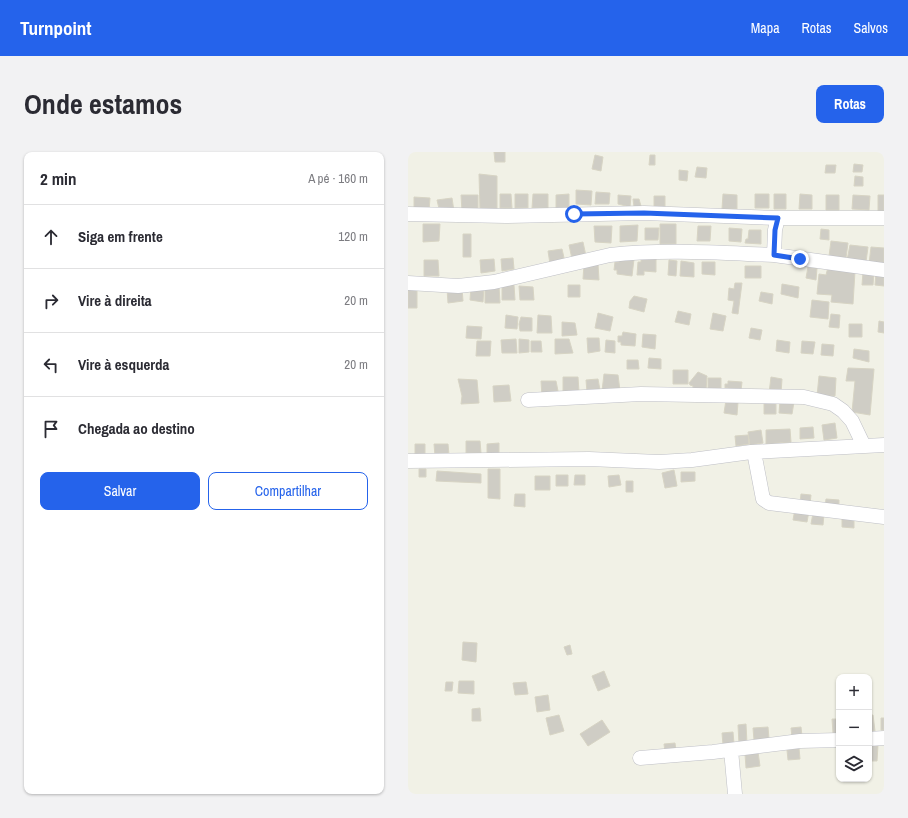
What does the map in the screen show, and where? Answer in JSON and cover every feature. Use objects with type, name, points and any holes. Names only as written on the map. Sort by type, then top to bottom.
[{"type":"street","points":[[408,214],[506,216],[644,213],[778,218],[884,218]]},
{"type":"street","points":[[774,255],[775,230],[778,218]]},
{"type":"street","points":[[408,283],[458,286],[494,282],[610,255],[627,253],[679,252],[774,255],[884,270]]},
{"type":"street","points":[[528,400],[641,394],[804,397],[834,404],[843,411],[852,421],[864,446]]},
{"type":"street","points":[[408,461],[589,459],[659,462],[692,460],[754,452],[884,445]]},
{"type":"street","points":[[754,452],[763,499],[769,503],[884,517]]},
{"type":"street","points":[[872,738],[884,738]]},
{"type":"street","points":[[640,758],[800,742],[836,740]]},
{"type":"street","points":[[731,750],[735,794]]},
{"type":"building","points":[[494,152],[505,152],[505,162],[495,162]]},
{"type":"building","points":[[595,155],[603,157],[601,171],[592,169]]},
{"type":"building","points":[[650,155],[655,155],[655,165],[649,165]]},
{"type":"building","points":[[854,164],[863,165],[862,172],[853,172]]},
{"type":"building","points":[[826,165],[836,165],[835,173],[825,173]]},
{"type":"building","points":[[697,167],[707,168],[706,178],[695,177]]},
{"type":"building","points":[[679,170],[688,171],[687,181],[679,180]]},
{"type":"building","points":[[479,174],[497,176],[497,211],[480,211]]},
{"type":"building","points":[[855,176],[863,177],[863,186],[854,186]]},
{"type":"building","points":[[576,190],[592,191],[591,205],[576,204]]},
{"type":"building","points":[[596,192],[610,193],[609,204],[595,204]]},
{"type":"building","points":[[500,194],[511,194],[512,208],[500,208]]},
{"type":"building","points":[[515,194],[528,194],[528,208],[515,208]]},
{"type":"building","points":[[533,194],[548,194],[548,208],[532,208]]},
{"type":"building","points":[[569,194],[569,208],[556,209],[556,195]]},
{"type":"building","points":[[723,194],[737,195],[737,209],[722,209]]},
{"type":"building","points":[[755,194],[769,194],[769,208],[755,208]]},
{"type":"building","points":[[774,194],[786,194],[786,209],[774,209]]},
{"type":"building","points":[[800,194],[812,195],[812,209],[799,209]]},
{"type":"building","points":[[461,195],[478,195],[478,210],[462,212]]},
{"type":"building","points":[[618,195],[631,196],[630,207],[618,204]]},
{"type":"building","points":[[826,195],[839,195],[839,210],[826,210]]},
{"type":"building","points":[[853,195],[870,196],[869,210],[852,209]]},
{"type":"building","points":[[878,195],[884,195],[884,211],[878,211]]},
{"type":"building","points":[[654,196],[665,196],[665,207],[654,207]]},
{"type":"building","points":[[414,197],[430,198],[429,211],[414,210]]},
{"type":"building","points":[[452,198],[454,211],[440,213],[437,200]]},
{"type":"building","points":[[633,199],[639,199],[641,206],[634,207]]},
{"type":"building","points":[[423,224],[440,224],[439,241],[423,242]]},
{"type":"building","points":[[660,224],[676,224],[676,244],[660,244]]},
{"type":"building","points":[[638,225],[637,241],[620,242],[620,226]]},
{"type":"building","points":[[594,226],[612,226],[611,243],[595,242]]},
{"type":"building","points":[[698,226],[711,226],[710,241],[697,241]]},
{"type":"building","points":[[645,228],[659,228],[658,240],[645,240]]},
{"type":"building","points":[[729,228],[742,229],[741,242],[729,241]]},
{"type":"building","points":[[821,229],[829,230],[829,240],[820,239]]},
{"type":"building","points":[[749,230],[761,230],[761,244],[745,243],[746,239],[748,239]]},
{"type":"building","points":[[463,234],[471,234],[471,257],[463,257]]},
{"type":"building","points":[[831,241],[848,243],[846,258],[829,256]]},
{"type":"building","points":[[583,242],[586,256],[572,259],[569,245]]},
{"type":"building","points":[[850,245],[868,247],[866,262],[847,260]]},
{"type":"building","points":[[871,247],[884,248],[884,265],[869,264]]},
{"type":"building","points":[[562,249],[565,262],[550,264],[548,251]]},
{"type":"building","points":[[619,257],[634,259],[632,276],[617,274],[617,270],[614,270],[615,262],[619,262]]},
{"type":"building","points":[[513,258],[514,269],[502,271],[501,259]]},
{"type":"building","points":[[641,258],[656,259],[656,272],[644,271],[644,275],[637,275],[638,262],[641,262]]},
{"type":"building","points":[[494,259],[495,271],[481,273],[480,260]]},
{"type":"building","points":[[424,260],[438,260],[439,276],[424,276]]},
{"type":"building","points":[[669,260],[677,261],[676,276],[668,275]]},
{"type":"building","points":[[681,261],[694,263],[694,277],[680,276]]},
{"type":"building","points":[[702,262],[715,262],[715,275],[702,274]]},
{"type":"building","points":[[584,264],[598,264],[599,280],[583,279]]},
{"type":"building","points":[[745,266],[761,266],[761,278],[745,278]]},
{"type":"building","points":[[808,267],[817,268],[816,280],[806,278]]},
{"type":"building","points":[[828,267],[855,271],[853,304],[831,302],[832,295],[817,294],[819,274],[826,275]]},
{"type":"building","points":[[863,272],[874,272],[873,285],[862,285]]},
{"type":"building","points":[[876,273],[884,273],[884,286],[875,285]]},
{"type":"building","points":[[735,283],[742,283],[738,314],[732,313],[734,301],[728,300],[729,288],[734,289]]},
{"type":"building","points":[[782,284],[799,287],[798,298],[781,294]]},
{"type":"building","points":[[502,285],[514,285],[515,300],[502,300]]},
{"type":"building","points":[[568,285],[580,285],[580,297],[568,297]]},
{"type":"building","points":[[471,286],[484,287],[483,302],[470,300]]},
{"type":"building","points":[[485,286],[499,286],[500,303],[485,303]]},
{"type":"building","points":[[519,286],[533,287],[534,300],[520,300]]},
{"type":"building","points":[[408,288],[417,289],[417,308],[408,308]]},
{"type":"building","points":[[462,288],[463,301],[448,303],[447,289]]},
{"type":"building","points":[[761,292],[773,294],[772,304],[759,301]]},
{"type":"building","points":[[634,296],[647,299],[644,312],[629,308],[630,301]]},
{"type":"building","points":[[812,300],[829,302],[828,319],[810,317]]},
{"type":"building","points":[[678,311],[691,314],[689,325],[675,322]]},
{"type":"building","points":[[598,313],[613,317],[610,331],[595,328]]},
{"type":"building","points":[[713,313],[726,316],[723,331],[710,329]]},
{"type":"building","points":[[831,314],[840,315],[839,328],[829,327]]},
{"type":"building","points":[[506,315],[518,317],[517,329],[505,328]]},
{"type":"building","points":[[538,315],[551,316],[552,333],[537,333]]},
{"type":"building","points":[[521,317],[532,318],[532,331],[520,331],[519,324]]},
{"type":"building","points":[[879,321],[884,322],[884,333],[878,332]]},
{"type":"building","points":[[562,322],[575,323],[577,335],[562,336]]},
{"type":"building","points":[[849,324],[862,324],[862,337],[849,337]]},
{"type":"building","points":[[467,326],[482,327],[481,339],[466,338]]},
{"type":"building","points":[[751,328],[762,330],[760,340],[749,338]]},
{"type":"building","points":[[623,332],[636,334],[635,346],[621,345],[621,342],[618,342],[618,336],[622,336]]},
{"type":"building","points":[[643,334],[656,335],[655,349],[642,347]]},
{"type":"building","points":[[587,338],[599,338],[600,351],[588,353]]},
{"type":"building","points":[[516,339],[517,353],[502,353],[501,340]]},
{"type":"building","points":[[519,339],[529,340],[529,352],[519,353]]},
{"type":"building","points":[[555,339],[569,339],[573,353],[555,354]]},
{"type":"building","points":[[606,340],[615,341],[615,353],[605,352]]},
{"type":"building","points":[[777,340],[790,342],[789,353],[776,351]]},
{"type":"building","points":[[477,341],[491,341],[490,356],[476,356]]},
{"type":"building","points":[[531,341],[541,341],[542,352],[531,352]]},
{"type":"building","points":[[802,341],[815,342],[813,354],[801,353]]},
{"type":"building","points":[[822,344],[834,345],[833,356],[821,355]]},
{"type":"building","points":[[854,349],[869,351],[869,362],[853,358]]},
{"type":"building","points":[[649,358],[661,359],[661,369],[648,368]]},
{"type":"building","points":[[627,360],[638,360],[639,369],[627,369]]},
{"type":"building","points":[[848,368],[874,369],[870,415],[852,412],[855,381],[846,381]]},
{"type":"building","points":[[673,370],[688,370],[688,384],[673,384]]},
{"type":"building","points":[[698,372],[707,376],[706,391],[693,390],[693,386],[689,383]]},
{"type":"building","points":[[604,374],[618,375],[620,391],[602,391]]},
{"type":"building","points":[[819,376],[836,378],[835,396],[817,396]]},
{"type":"building","points":[[563,377],[578,377],[579,392],[563,391]]},
{"type":"building","points":[[771,377],[782,379],[781,393],[769,393]]},
{"type":"building","points":[[708,378],[721,378],[721,391],[708,391]]},
{"type":"building","points":[[458,379],[477,380],[479,403],[461,404],[462,396]]},
{"type":"building","points":[[598,379],[600,390],[587,392],[586,380]]},
{"type":"building","points":[[541,381],[556,381],[559,396],[542,397]]},
{"type":"building","points":[[728,381],[742,382],[741,391],[728,390],[728,388],[725,388],[725,384],[728,384]]},
{"type":"building","points":[[509,385],[511,401],[494,402],[493,386]]},
{"type":"building","points":[[726,400],[738,402],[737,415],[724,413]]},
{"type":"building","points":[[764,400],[776,400],[776,414],[764,414]]},
{"type":"building","points":[[780,401],[794,402],[792,414],[779,413]]},
{"type":"building","points":[[835,423],[837,438],[824,440],[822,425]]},
{"type":"building","points":[[813,427],[814,438],[800,439],[800,428]]},
{"type":"building","points":[[790,429],[791,442],[766,444],[766,430]]},
{"type":"building","points":[[761,430],[763,443],[750,445],[748,432]]},
{"type":"building","points":[[748,435],[749,444],[736,446],[735,436]]},
{"type":"building","points":[[466,441],[480,441],[481,453],[466,453]]},
{"type":"building","points":[[499,443],[499,454],[487,455],[487,444]]},
{"type":"building","points":[[415,444],[425,444],[425,454],[415,454]]},
{"type":"building","points":[[434,444],[448,444],[449,455],[435,456]]},
{"type":"building","points":[[419,469],[426,469],[426,477],[419,477]]},
{"type":"building","points":[[488,469],[500,469],[500,499],[488,498]]},
{"type":"building","points":[[674,470],[677,486],[665,488],[662,473]]},
{"type":"building","points":[[437,471],[481,474],[481,483],[436,481]]},
{"type":"building","points":[[681,472],[695,472],[695,481],[681,482]]},
{"type":"building","points":[[556,475],[568,475],[568,486],[556,486]]},
{"type":"building","points":[[575,475],[585,475],[585,485],[574,485]]},
{"type":"building","points":[[619,475],[621,485],[609,487],[608,476]]},
{"type":"building","points":[[535,476],[550,476],[550,490],[535,490]]},
{"type":"building","points":[[626,481],[633,481],[633,492],[626,492]]},
{"type":"building","points":[[515,494],[525,494],[525,507],[514,506]]},
{"type":"building","points":[[801,494],[811,495],[810,504],[800,503]]},
{"type":"building","points":[[826,499],[839,500],[839,509],[825,507]]},
{"type":"building","points":[[795,509],[809,511],[807,522],[793,520]]},
{"type":"building","points":[[813,513],[824,514],[823,525],[811,524]]},
{"type":"building","points":[[842,517],[854,518],[854,528],[842,527]]},
{"type":"building","points":[[463,642],[477,643],[476,662],[462,660]]},
{"type":"building","points":[[570,645],[572,654],[567,655],[564,647]]},
{"type":"building","points":[[604,671],[610,686],[598,691],[592,676]]},
{"type":"building","points":[[459,681],[474,681],[474,694],[458,693]]},
{"type":"building","points":[[446,682],[453,682],[452,691],[445,691]]},
{"type":"building","points":[[526,682],[528,694],[515,695],[513,683]]},
{"type":"building","points":[[548,695],[550,710],[537,712],[535,697]]},
{"type":"building","points":[[480,708],[481,721],[472,721],[472,709]]},
{"type":"building","points":[[559,715],[564,731],[550,735],[546,718]]},
{"type":"building","points":[[872,715],[873,715],[875,731],[872,731]]},
{"type":"building","points":[[881,718],[884,718],[884,730],[881,730]]},
{"type":"building","points":[[832,719],[836,719],[836,733],[833,733]]},
{"type":"building","points":[[602,720],[610,732],[588,746],[580,734]]},
{"type":"building","points":[[746,724],[747,744],[739,744],[738,725]]},
{"type":"building","points":[[768,727],[769,739],[754,740],[753,728]]},
{"type":"building","points":[[801,727],[802,736],[792,737],[791,728]]},
{"type":"building","points":[[733,732],[734,744],[723,745],[722,733]]},
{"type":"building","points":[[675,743],[676,750],[665,752],[664,744]]},
{"type":"building","points":[[872,745],[878,745],[877,761],[872,761]]},
{"type":"building","points":[[799,748],[800,759],[788,760],[787,750]]},
{"type":"building","points":[[758,752],[760,766],[746,768],[745,754]]},
{"type":"route","points":[[574,214],[644,213],[778,218],[775,230],[774,255],[800,259]]}]
